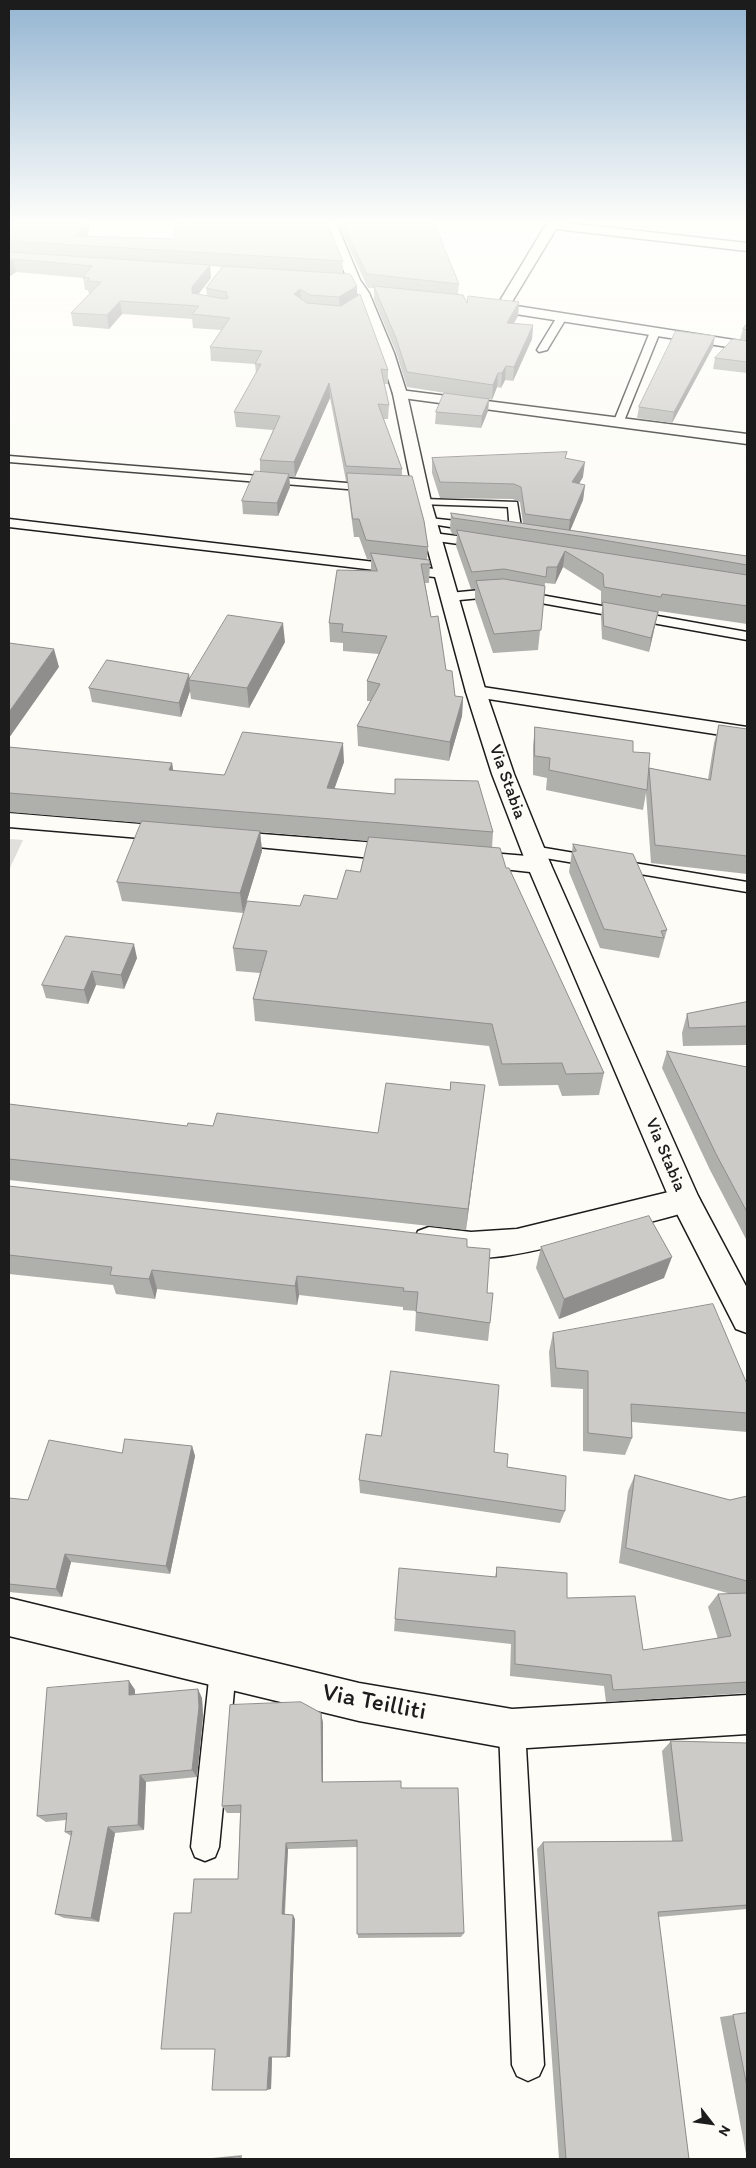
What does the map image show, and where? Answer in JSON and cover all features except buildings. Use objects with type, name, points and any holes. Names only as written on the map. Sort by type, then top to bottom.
[{"type":"street","name":"Via Stabia","points":[[374,324],[387,353],[400,394],[424,508],[476,692],[503,774],[536,858],[684,1200],[747,1319]]},
{"type":"street","points":[[606,324],[747,346]]},
{"type":"street","points":[[400,394],[747,439]]},
{"type":"street","points":[[476,692],[747,733]]},
{"type":"street","points":[[9,820],[431,856],[536,858]]},
{"type":"street","points":[[402,1237],[471,1245],[517,1242],[684,1200]]},
{"type":"street","name":"Via Teilliti","points":[[9,1617],[359,1702],[512,1729],[747,1715]]},
{"type":"lane","points":[[542,350],[558,324]]},
{"type":"lane","points":[[619,421],[655,332]]},
{"type":"lane","points":[[9,459],[384,488]]},
{"type":"lane","points":[[424,508],[512,504],[516,533]]},
{"type":"lane","points":[[424,508],[486,528]]},
{"type":"lane","points":[[424,508],[498,546]]},
{"type":"lane","points":[[9,523],[443,574]]},
{"type":"lane","points":[[449,596],[502,592],[747,636]]},
{"type":"lane","points":[[536,858],[747,887]]},
{"type":"lane","points":[[205,1847],[223,1670]]},
{"type":"lane","points":[[512,1729],[528,2065]]},
{"type":"shaded area","points":[[9,839],[23,840],[9,870]]}]
